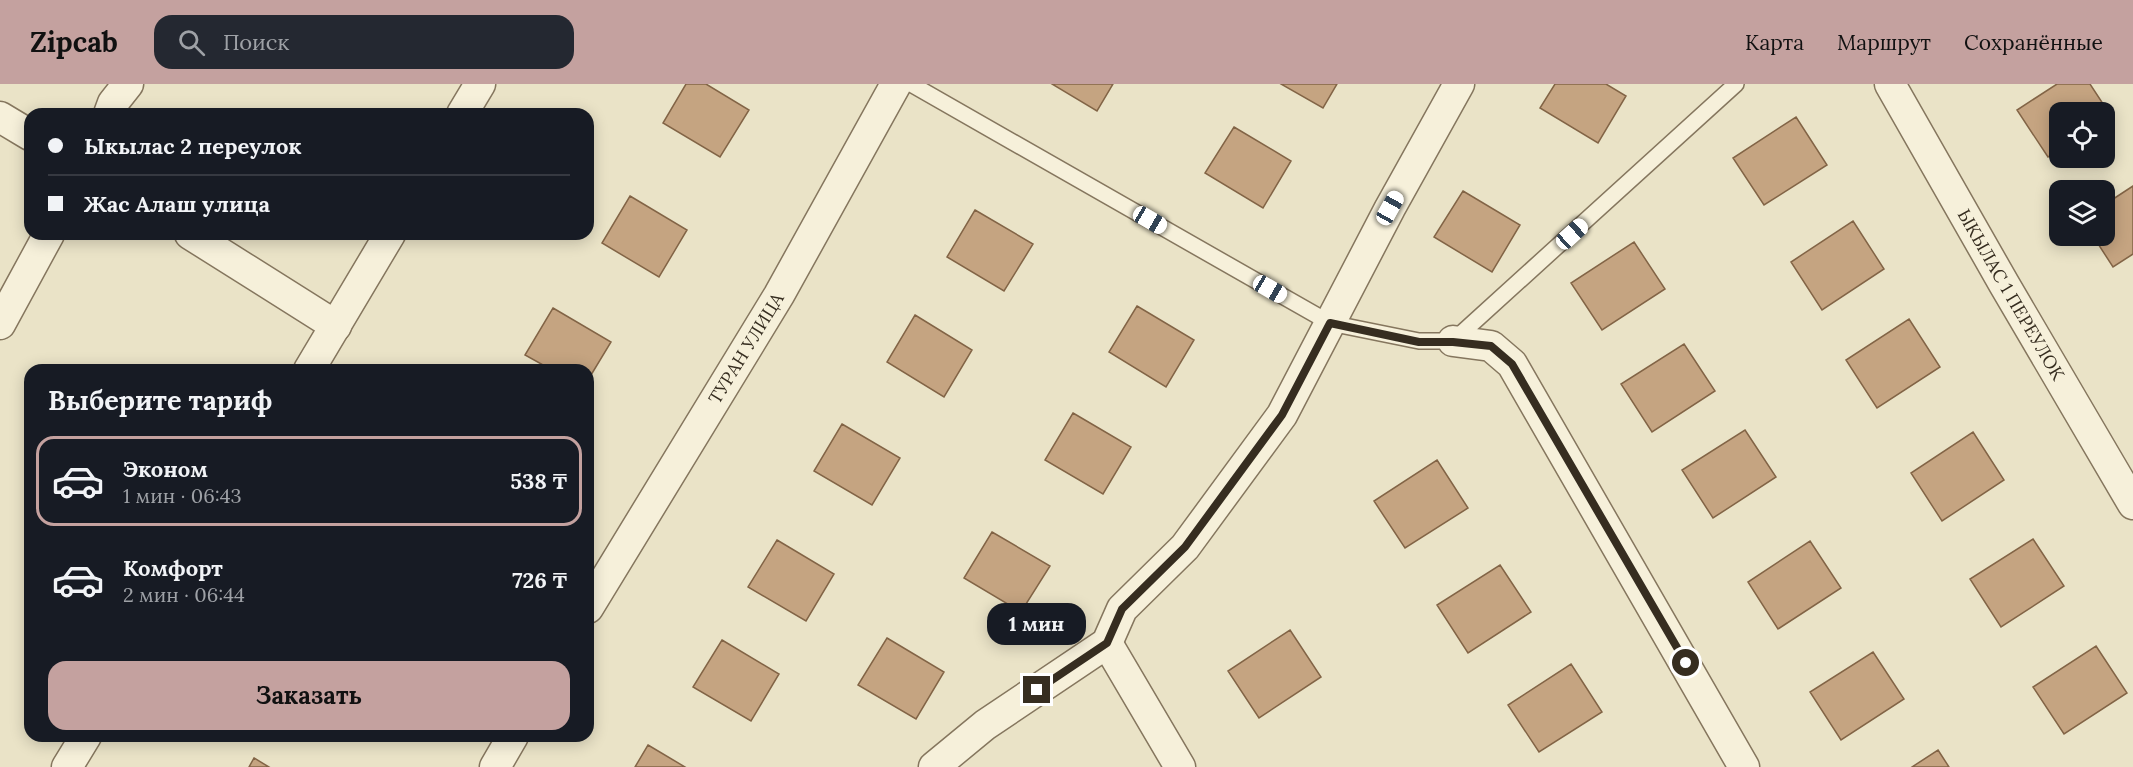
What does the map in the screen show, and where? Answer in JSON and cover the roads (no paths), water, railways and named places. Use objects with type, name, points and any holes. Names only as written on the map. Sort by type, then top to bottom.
[{"type":"street","points":[[112,108],[128,84]]},
{"type":"street","points":[[466,108],[480,84]]},
{"type":"street","name":"ТУРАН УЛИЦА","points":[[594,598],[779,295],[896,84]]},
{"type":"street","points":[[934,767],[986,725],[1107,643],[1122,609],[1185,547],[1282,415],[1390,208],[1459,84]]},
{"type":"street","name":"ЫКЫЛАС 1 ПЕРЕУЛОК","points":[[1890,84],[2133,504]]},
{"type":"street","points":[[0,117],[24,131]]},
{"type":"street","points":[[0,324],[46,240]]},
{"type":"street","points":[[200,240],[336,326]]},
{"type":"street","points":[[313,364],[386,240]]},
{"type":"street","points":[[1453,342],[1491,346],[1512,364],[1744,767]]},
{"type":"street","points":[[1107,643],[1180,767]]},
{"type":"street","points":[[67,767],[82,742]]},
{"type":"street","points":[[495,767],[510,742]]},
{"type":"lane","points":[[911,84],[1330,323],[1419,342],[1453,342],[1736,84]]}]
